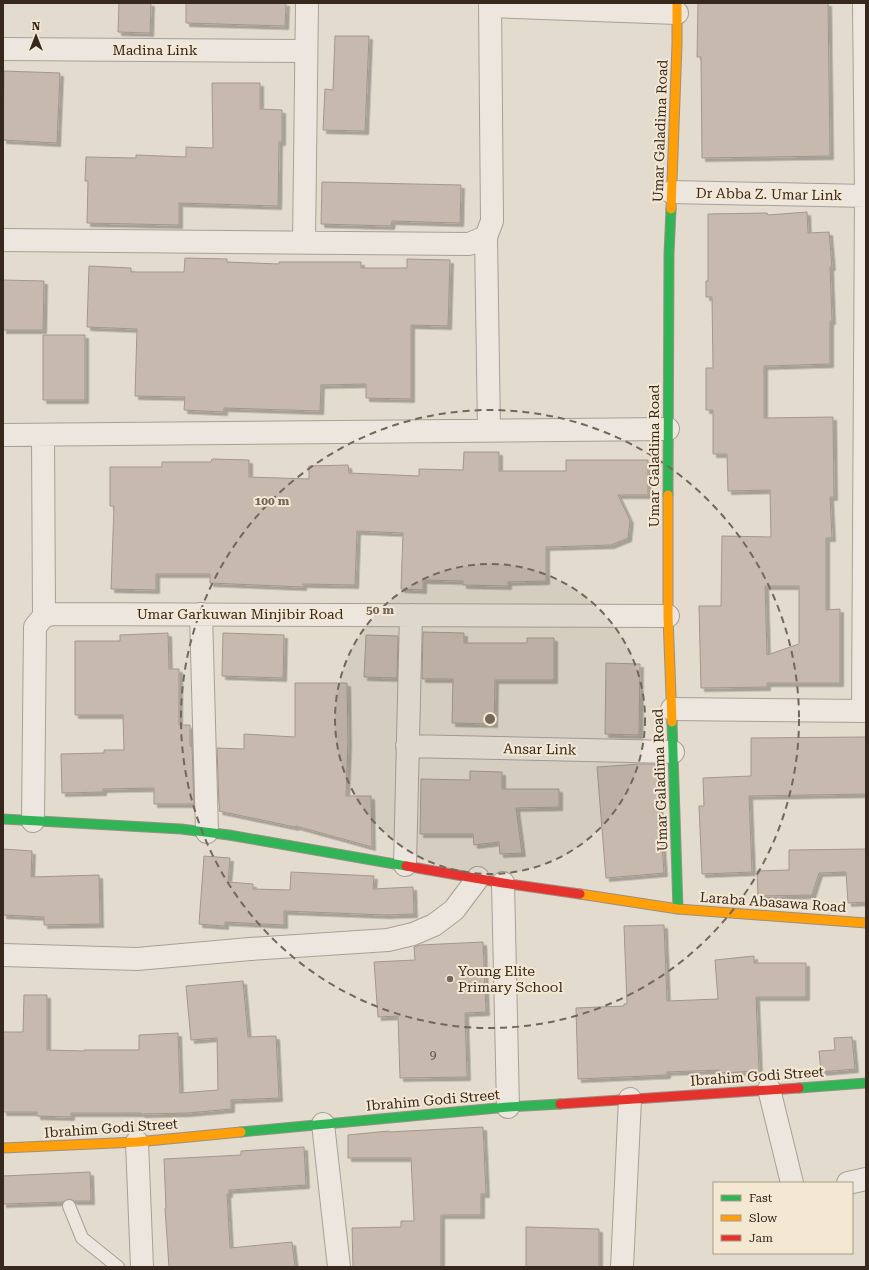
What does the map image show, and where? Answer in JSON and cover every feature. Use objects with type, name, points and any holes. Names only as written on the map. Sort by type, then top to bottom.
[{"type":"street","points":[[304,242],[307,3]]},
{"type":"street","points":[[672,709],[865,711],[866,196],[864,3]]},
{"type":"street","points":[[489,430],[486,237],[492,221],[490,5],[677,8]]},
{"type":"street","name":"Umar Galadima Road","points":[[677,8],[669,262],[668,616],[674,752],[678,909]]},
{"type":"street","name":"Madina Link","points":[[3,49],[306,51]]},
{"type":"street","name":"Dr Abba Z. Umar Link","points":[[671,192],[866,196]]},
{"type":"street","points":[[3,240],[469,244],[486,237]]},
{"type":"street","points":[[3,435],[668,429]]},
{"type":"street","points":[[33,821],[35,627],[44,616],[43,435]]},
{"type":"street","name":"Umar Garkuwan Minjibir Road","points":[[44,616],[54,614],[201,614],[668,616]]},
{"type":"street","points":[[201,614],[207,832]]},
{"type":"street","points":[[405,866],[411,615]]},
{"type":"street","name":"Ansar Link","points":[[407,746],[674,752]]},
{"type":"street","name":"Laraba Abasawa Road","points":[[3,819],[181,829],[207,832],[503,883],[678,909],[866,923]]},
{"type":"street","points":[[3,955],[137,959],[250,949],[388,940],[413,934],[434,925],[454,910],[478,878]]},
{"type":"street","points":[[503,883],[508,1107]]},
{"type":"street","name":"Ibrahim Godi Street","points":[[3,1148],[137,1142],[508,1107],[866,1083]]},
{"type":"street","points":[[769,1089],[792,1182]]},
{"type":"street","points":[[622,1267],[630,1098]]},
{"type":"street","points":[[323,1124],[339,1267]]},
{"type":"street","points":[[137,1142],[142,1267]]},
{"type":"street","points":[[852,1182],[866,1179]]},
{"type":"lane","points":[[69,1206],[82,1238],[118,1267]]},
{"type":"building","points":[[119,3],[151,3],[150,33],[118,32]]},
{"type":"building","points":[[186,3],[286,3],[285,26],[186,23]]},
{"type":"building","points":[[698,3],[828,3],[830,156],[702,158],[701,57],[697,57]]},
{"type":"building","points":[[335,36],[369,36],[365,131],[323,130],[325,89],[333,90]]},
{"type":"building","points":[[4,71],[60,73],[57,143],[3,140]]},
{"type":"building","points":[[212,83],[260,83],[260,109],[282,110],[282,142],[279,142],[278,206],[179,203],[179,225],[87,223],[88,181],[85,181],[86,157],[136,158],[136,155],[186,157],[186,147],[213,148]]},
{"type":"building","points":[[322,182],[461,185],[460,223],[392,221],[391,226],[321,224]]},
{"type":"building","points":[[807,212],[808,233],[829,232],[832,267],[830,267],[832,321],[830,321],[830,364],[764,366],[764,418],[833,417],[834,497],[830,497],[832,538],[826,538],[826,610],[840,609],[840,683],[767,683],[767,687],[701,688],[699,606],[721,606],[722,536],[771,537],[770,490],[728,491],[727,454],[713,454],[713,410],[706,410],[706,368],[713,368],[712,297],[706,297],[706,281],[708,281],[708,214],[767,213],[768,215]],"holes":[[[765,586],[799,586],[799,644],[767,655]]]},
{"type":"building","points":[[185,258],[227,259],[227,262],[279,264],[279,262],[361,262],[361,268],[407,268],[407,259],[450,260],[448,326],[411,325],[411,399],[366,398],[366,384],[321,385],[320,411],[224,408],[224,412],[184,410],[185,397],[135,396],[137,329],[87,327],[89,266],[131,268],[131,272],[184,272]]},
{"type":"building","points":[[3,280],[44,281],[43,330],[3,330]]},
{"type":"building","points":[[43,335],[85,335],[85,400],[43,400]]},
{"type":"building","points":[[464,452],[499,452],[499,471],[566,471],[566,460],[648,460],[648,495],[618,495],[630,520],[628,538],[611,545],[546,547],[546,581],[508,582],[508,586],[463,585],[463,581],[423,580],[423,590],[401,589],[403,533],[357,531],[355,585],[303,584],[303,587],[210,583],[210,574],[156,574],[156,590],[111,589],[114,506],[110,506],[110,467],[162,467],[162,462],[211,462],[212,459],[249,460],[249,477],[309,479],[309,466],[348,465],[349,473],[419,476],[419,469],[463,470]]},
{"type":"building","points":[[423,632],[464,633],[464,643],[527,643],[527,638],[554,638],[554,680],[495,680],[494,724],[452,723],[453,679],[422,679]]},
{"type":"building","points":[[168,633],[169,669],[179,669],[179,725],[190,725],[194,804],[154,804],[154,788],[103,789],[103,792],[62,793],[61,754],[104,753],[104,750],[124,750],[123,715],[75,715],[75,641],[120,641],[120,635]]},
{"type":"building","points":[[223,633],[284,635],[283,678],[222,676]]},
{"type":"building","points":[[366,635],[398,636],[397,678],[364,677]]},
{"type":"building","points":[[606,663],[640,664],[639,735],[605,734]]},
{"type":"building","points":[[295,683],[347,683],[348,742],[346,796],[371,796],[372,847],[296,826],[219,811],[217,748],[244,749],[244,734],[295,737]]},
{"type":"building","points":[[866,737],[866,794],[749,796],[752,872],[702,874],[699,806],[704,806],[703,778],[751,776],[751,738]]},
{"type":"building","points":[[656,764],[664,873],[606,878],[597,767]]},
{"type":"building","points":[[470,771],[502,772],[502,789],[559,789],[559,807],[516,808],[522,853],[500,854],[499,842],[474,845],[473,834],[420,834],[421,779],[470,780]]},
{"type":"building","points":[[3,849],[32,851],[31,877],[99,875],[100,924],[44,925],[44,917],[3,915]]},
{"type":"building","points":[[866,849],[866,902],[848,903],[846,872],[819,873],[812,895],[758,896],[757,871],[789,870],[789,850]]},
{"type":"building","points":[[204,856],[230,858],[228,882],[253,884],[253,889],[290,890],[291,872],[374,876],[373,889],[413,887],[414,914],[386,915],[284,911],[284,925],[225,922],[225,926],[199,924]]},
{"type":"building","points":[[664,925],[667,1001],[718,999],[715,960],[754,956],[754,963],[806,963],[806,997],[756,997],[759,1071],[719,1073],[719,1070],[667,1072],[667,1075],[578,1079],[576,1008],[624,1006],[624,1004],[627,1004],[624,926]]},
{"type":"building","points":[[483,942],[486,1012],[465,1013],[467,1077],[400,1078],[398,1016],[378,1017],[374,962],[415,960],[414,947],[420,945]]},
{"type":"building","points":[[243,981],[248,1037],[276,1036],[279,1098],[231,1100],[231,1109],[188,1113],[71,1113],[71,1117],[37,1116],[37,1112],[3,1112],[3,1032],[23,1032],[24,995],[47,995],[47,1050],[139,1050],[139,1035],[178,1033],[180,1093],[218,1090],[217,1038],[191,1040],[186,986]]},
{"type":"building","points":[[852,1037],[855,1069],[821,1072],[819,1051],[835,1050],[834,1038]]},
{"type":"building","points":[[483,1127],[486,1194],[481,1194],[481,1215],[441,1215],[441,1267],[353,1267],[352,1228],[401,1227],[401,1221],[414,1221],[411,1158],[348,1158],[348,1135],[389,1131]]},
{"type":"building","points":[[304,1147],[306,1185],[229,1190],[229,1194],[227,1194],[230,1248],[292,1242],[295,1267],[169,1267],[165,1208],[164,1159],[241,1155],[241,1151]]},
{"type":"building","points":[[90,1172],[91,1201],[74,1201],[70,1199],[63,1202],[3,1204],[3,1176]]},
{"type":"building","points":[[526,1227],[599,1229],[599,1267],[526,1267]]},
{"type":"traffic: fast","points":[[668,495],[669,254],[671,209]]},
{"type":"traffic: fast","points":[[672,722],[678,909]]},
{"type":"traffic: fast","points":[[3,819],[181,829],[229,835],[406,866]]},
{"type":"traffic: fast","points":[[799,1088],[866,1083]]},
{"type":"traffic: fast","points":[[241,1132],[508,1107],[560,1104]]},
{"type":"traffic: slow","points":[[671,209],[677,3]]},
{"type":"traffic: slow","points":[[668,495],[668,616],[672,722]]},
{"type":"traffic: slow","points":[[580,894],[678,909],[866,923]]},
{"type":"traffic: slow","points":[[3,1148],[137,1142],[241,1132]]},
{"type":"traffic: jam","points":[[406,866],[503,883],[580,894]]},
{"type":"traffic: jam","points":[[560,1104],[799,1088]]},
{"type":"place","name":"Young Elite Primary School","points":[[450,979]]}]
